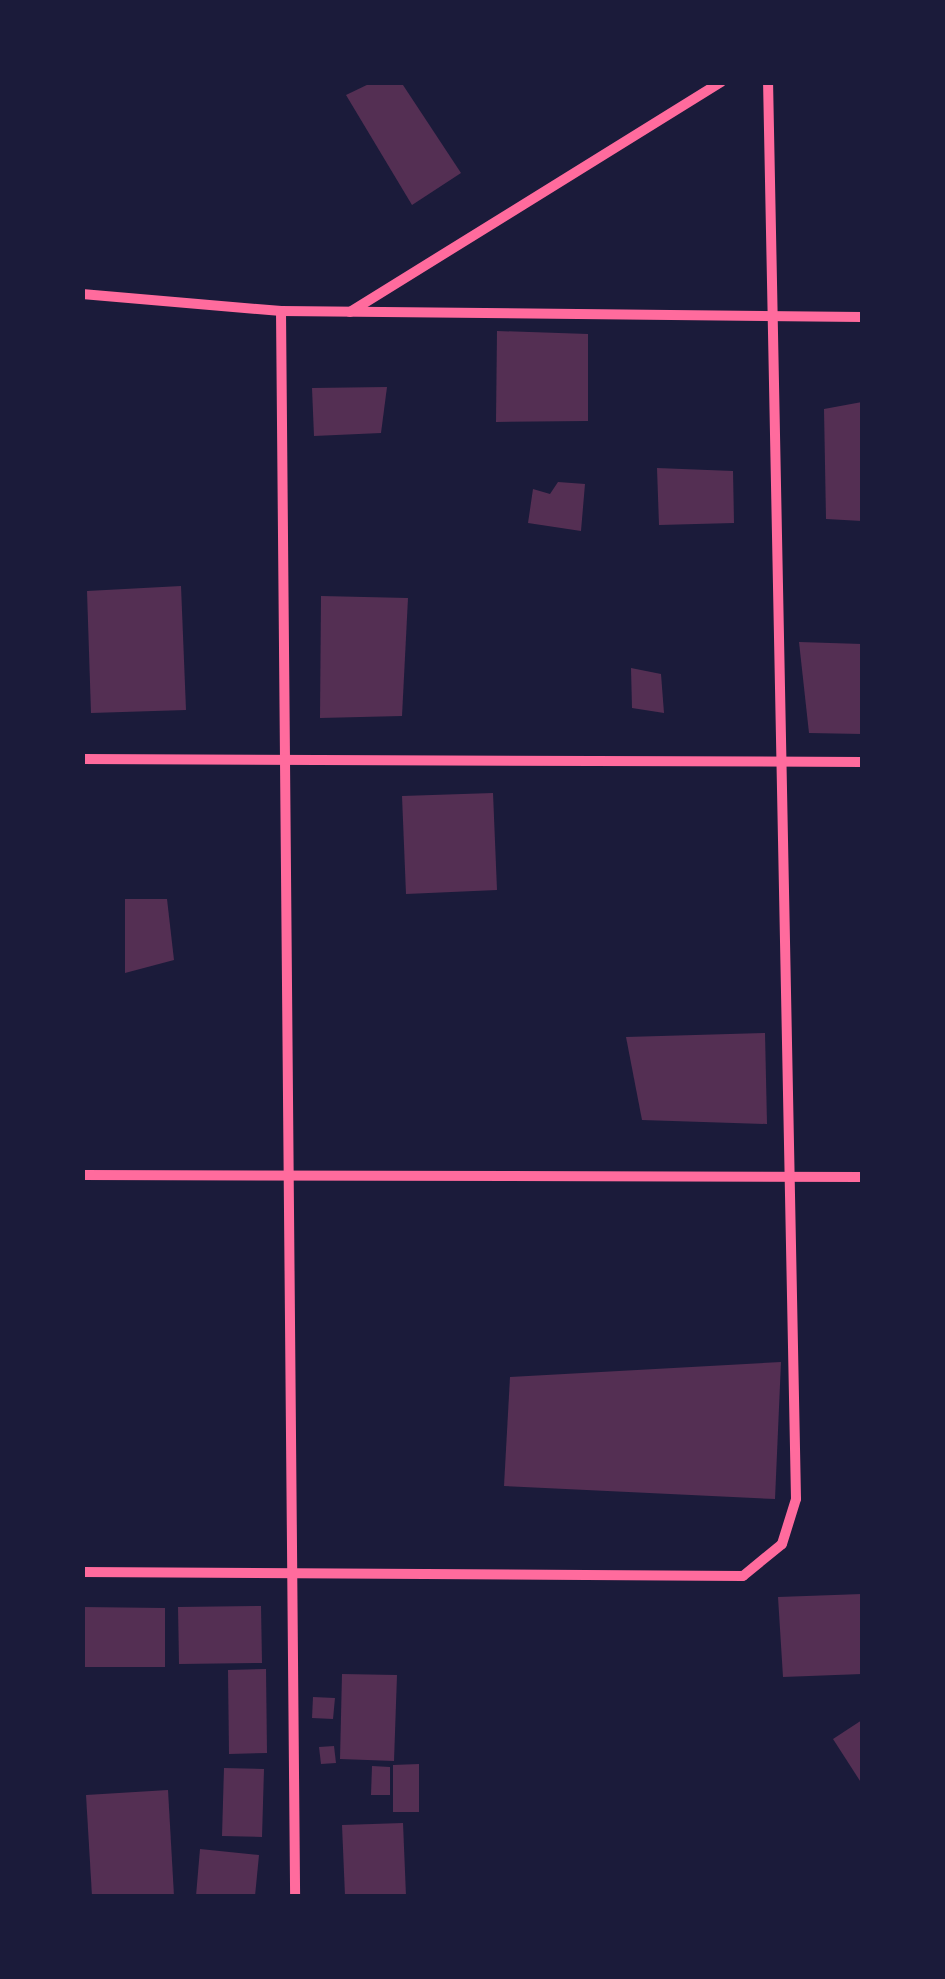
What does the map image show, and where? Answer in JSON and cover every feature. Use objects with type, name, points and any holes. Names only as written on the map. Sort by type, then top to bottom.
[{"type":"street","points":[[349,312],[721,82]]},
{"type":"street","points":[[82,1572],[292,1569],[743,1576],[762,1566],[782,1544],[796,1498],[793,1179],[780,764],[768,82]]},
{"type":"street","points":[[82,294],[281,311],[862,317]]},
{"type":"street","points":[[281,311],[288,759],[295,1896]]},
{"type":"street","points":[[82,759],[862,762]]},
{"type":"street","points":[[82,1176],[862,1177]]},
{"type":"building","points":[[373,82],[401,82],[461,173],[412,205],[346,95]]},
{"type":"building","points":[[497,331],[588,334],[588,421],[496,422]]},
{"type":"building","points":[[387,387],[381,433],[314,436],[312,388]]},
{"type":"building","points":[[862,402],[862,521],[826,519],[824,409]]},
{"type":"building","points":[[657,468],[733,471],[734,523],[659,525]]},
{"type":"building","points":[[558,482],[585,484],[581,531],[528,523],[533,489],[550,494]]},
{"type":"building","points":[[181,586],[186,710],[91,713],[87,591]]},
{"type":"building","points":[[321,596],[408,598],[402,716],[320,718]]},
{"type":"building","points":[[799,642],[862,644],[862,734],[809,733]]},
{"type":"building","points":[[631,668],[661,674],[664,713],[632,708]]},
{"type":"building","points":[[493,793],[497,890],[406,894],[402,796]]},
{"type":"building","points":[[125,899],[167,899],[174,960],[125,973]]},
{"type":"building","points":[[765,1033],[767,1124],[642,1120],[626,1037]]},
{"type":"building","points":[[781,1362],[775,1499],[504,1486],[510,1377]]},
{"type":"building","points":[[862,1594],[862,1674],[783,1677],[778,1597]]},
{"type":"building","points":[[261,1606],[262,1663],[179,1664],[178,1607]]},
{"type":"building","points":[[82,1607],[165,1608],[165,1667],[82,1667]]},
{"type":"building","points":[[266,1669],[267,1753],[229,1754],[228,1670]]},
{"type":"building","points":[[342,1674],[397,1675],[394,1761],[340,1759]]},
{"type":"building","points":[[313,1697],[335,1698],[333,1719],[312,1718]]},
{"type":"building","points":[[862,1720],[862,1784],[833,1739]]},
{"type":"building","points":[[334,1746],[336,1763],[321,1764],[319,1747]]},
{"type":"building","points":[[419,1764],[419,1812],[393,1812],[393,1765]]},
{"type":"building","points":[[372,1766],[390,1767],[390,1795],[371,1795]]},
{"type":"building","points":[[224,1768],[264,1769],[262,1837],[222,1836]]},
{"type":"building","points":[[168,1790],[174,1896],[92,1896],[86,1795]]},
{"type":"building","points":[[403,1823],[406,1896],[345,1896],[342,1825]]},
{"type":"building","points":[[200,1849],[259,1855],[255,1896],[196,1896]]}]
